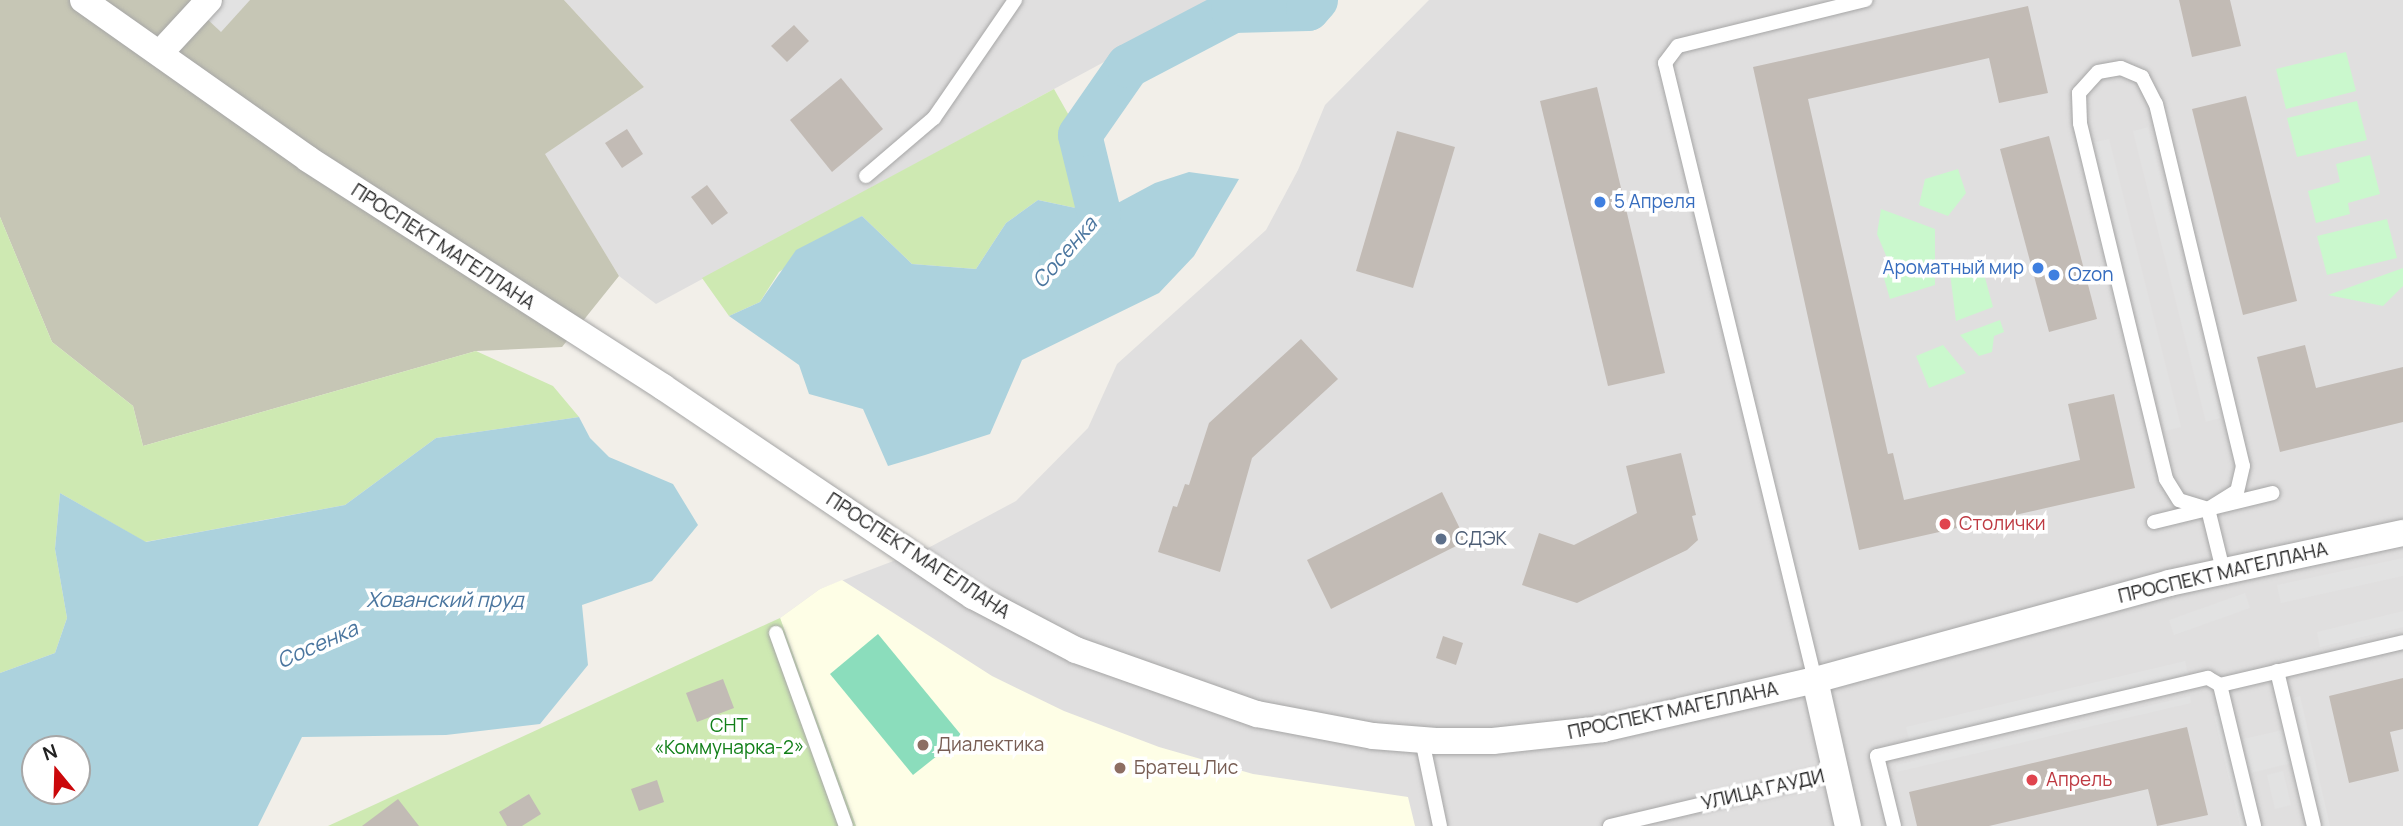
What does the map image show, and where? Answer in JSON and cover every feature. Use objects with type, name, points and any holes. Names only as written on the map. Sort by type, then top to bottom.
[{"type":"street","name":"ПРОСПЕКТ МАГЕЛЛАНА","points":[[83,0],[366,197],[663,387],[973,596],[1024,625],[1133,674],[1257,715],[1373,736],[1422,740],[1493,741],[1604,729],[1815,680],[2223,570],[2403,533]]},
{"type":"street","points":[[160,53],[209,0]]},
{"type":"street","points":[[1815,680],[1848,826]]},
{"type":"lane","points":[[866,176],[934,118],[1015,0]]},
{"type":"lane","points":[[1815,680],[1665,63],[1678,46],[1865,0]]},
{"type":"lane","points":[[2121,68],[2143,77],[2156,104],[2243,466],[2238,491],[2208,509],[2179,500],[2166,479],[2080,123],[2079,93],[2098,72],[2121,68]]},
{"type":"lane","points":[[2154,522],[2273,493]]},
{"type":"lane","points":[[2208,509],[2223,570]]},
{"type":"lane","points":[[776,634],[846,826]]},
{"type":"lane","points":[[1894,826],[1877,756],[2208,678],[2220,685],[2403,642]]},
{"type":"lane","points":[[2277,671],[2314,826]]},
{"type":"lane","points":[[2220,685],[2254,826]]},
{"type":"lane","points":[[1422,740],[1440,826]]},
{"type":"lane","name":"УЛИЦА ГАУДИ","points":[[1610,826],[1835,773]]},
{"type":"shaded area","points":[[0,0],[564,0],[644,87],[545,154],[619,276],[562,347],[476,351],[143,446],[133,406],[52,342],[0,217]]},
{"type":"shaded area","points":[[223,0],[250,0],[221,32],[206,18]]},
{"type":"shaded area","points":[[564,0],[1219,0],[656,304],[619,276],[544,154],[644,87]]},
{"type":"shaded area","points":[[1429,0],[2403,0],[2403,826],[856,826],[780,618],[820,589],[930,547],[1016,501],[1088,428],[1117,364],[1266,230],[1298,170],[1325,105]]},
{"type":"shaded area","points":[[2148,127],[2221,418],[2206,422],[2133,131]]},
{"type":"shaded area","points":[[2109,139],[2181,427],[2165,431],[2094,142]]},
{"type":"shaded area","points":[[2403,558],[2403,576],[2281,603],[2277,585]]},
{"type":"shaded area","points":[[842,580],[992,676],[1064,711],[1159,747],[1253,774],[1408,797],[1415,826],[856,826],[780,618],[820,589]]},
{"type":"shaded area","points":[[2245,593],[2250,608],[2174,635],[2169,620]]},
{"type":"shaded area","points":[[2403,611],[2403,627],[2320,647],[2317,632]]},
{"type":"shaded area","points":[[2185,661],[2189,678],[1910,744],[1906,727]]},
{"type":"shaded area","points":[[2190,696],[2191,703],[1897,772],[1896,765]]},
{"type":"shaded area","points":[[2300,696],[2330,826],[2323,826],[2293,698]]},
{"type":"shaded area","points":[[2223,714],[2249,826],[2240,826],[2214,716]]},
{"type":"shaded area","points":[[2283,730],[2291,763],[2251,773],[2243,739]]},
{"type":"shaded area","points":[[2283,771],[2291,805],[2275,809],[2267,775]]},
{"type":"green space","points":[[2346,52],[2356,91],[2286,109],[2276,69]]},
{"type":"green space","points":[[1054,89],[1080,135],[1099,213],[1038,200],[1006,223],[976,269],[912,264],[862,216],[779,272],[760,302],[729,316],[702,278]]},
{"type":"green space","points":[[2357,101],[2367,140],[2297,157],[2287,118]]},
{"type":"green space","points":[[2370,155],[2380,194],[2348,203],[2350,214],[2316,223],[2308,191],[2340,182],[2336,164]]},
{"type":"green space","points":[[1958,169],[1966,193],[1948,216],[1919,205],[1925,179]]},
{"type":"green space","points":[[1881,209],[1935,229],[1935,285],[1890,299],[1881,268],[1890,265],[1877,234]]},
{"type":"green space","points":[[0,217],[52,342],[133,406],[143,446],[476,351],[553,386],[579,417],[436,438],[345,505],[145,542],[60,493],[55,549],[67,618],[55,653],[0,673]]},
{"type":"green space","points":[[2387,219],[2397,258],[2327,275],[2317,236]]},
{"type":"green space","points":[[1981,263],[1993,307],[1956,321],[1950,273]]},
{"type":"green space","points":[[2403,268],[2403,286],[2383,306],[2328,295]]},
{"type":"green space","points":[[2000,320],[2004,332],[1994,336],[1992,352],[1979,356],[1960,335]]},
{"type":"green space","points":[[1943,345],[1966,373],[1929,388],[1916,356]]},
{"type":"green space","name":"СНТ «Коммунарка-2»","points":[[780,618],[856,826],[328,826]]},
{"type":"green space","points":[[878,634],[962,736],[913,775],[830,674]]},
{"type":"water","points":[[1189,172],[1239,179],[1194,256],[1159,293],[1022,360],[990,434],[925,455],[888,466],[863,409],[809,394],[799,365],[729,316],[760,302],[796,250],[862,216],[912,264],[976,269],[1006,223],[1038,200],[1099,213],[1155,183]]},
{"type":"water","name":"Хованский пруд","points":[[579,417],[590,438],[609,457],[673,484],[698,525],[652,581],[582,605],[588,665],[540,724],[446,735],[302,737],[258,826],[0,826],[0,673],[55,653],[67,618],[55,549],[60,493],[146,542],[345,505],[436,438]]},
{"type":"building","points":[[2179,0],[2230,0],[2241,46],[2192,57]]},
{"type":"building","points":[[2028,6],[2048,93],[1999,103],[1989,58],[1808,99],[1888,454],[1893,453],[1904,500],[2080,460],[2068,404],[2114,394],[2135,488],[1859,550],[1753,67]]},
{"type":"building","points":[[794,25],[809,41],[787,62],[771,46]]},
{"type":"building","points":[[841,78],[883,129],[832,172],[790,120]]},
{"type":"building","points":[[1597,87],[1665,373],[1608,386],[1540,101]]},
{"type":"building","points":[[2246,96],[2297,301],[2243,315],[2192,109]]},
{"type":"building","points":[[627,129],[643,154],[622,168],[605,143]]},
{"type":"building","points":[[1397,131],[1455,147],[1413,288],[1356,271]]},
{"type":"building","points":[[2049,136],[2097,319],[2049,332],[2000,149]]},
{"type":"building","points":[[707,185],[728,213],[712,225],[691,197]]},
{"type":"building","points":[[1301,339],[1338,379],[1252,458],[1220,572],[1158,552],[1173,506],[1177,507],[1185,484],[1189,485],[1209,423]]},
{"type":"building","points":[[2305,345],[2316,388],[2403,367],[2403,422],[2280,452],[2257,357]]},
{"type":"building","points":[[1681,453],[1696,515],[1692,516],[1698,540],[1687,550],[1577,603],[1522,585],[1539,533],[1574,545],[1637,513],[1626,466]]},
{"type":"building","points":[[1442,492],[1466,541],[1331,609],[1307,560]]},
{"type":"building","points":[[1443,636],[1463,643],[1456,665],[1436,658]]},
{"type":"building","points":[[2403,678],[2403,729],[2390,732],[2399,771],[2349,783],[2329,696]]},
{"type":"building","points":[[723,679],[734,708],[697,722],[686,693]]},
{"type":"building","points":[[2187,727],[2208,815],[2157,826],[2148,789],[1989,826],[1917,826],[1909,792]]},
{"type":"building","points":[[657,780],[664,802],[639,811],[631,789]]},
{"type":"building","points":[[529,794],[541,814],[522,826],[507,826],[499,812]]},
{"type":"building","points":[[398,799],[419,826],[362,826]]},
{"type":"waterway","name":"Сосенка","points":[[1061,258],[1099,213],[1080,135],[1128,66],[1233,11],[1308,9],[1316,0]]},
{"type":"place","name":"5 Апреля","points":[[1600,202]]},
{"type":"place","name":"Ароматный мир","points":[[2038,268]]},
{"type":"place","name":"Ozon","points":[[2054,275]]},
{"type":"place","name":"Столички","points":[[1945,524]]},
{"type":"place","name":"СДЭК","points":[[1441,539]]},
{"type":"place","name":"Диалектика","points":[[923,745]]},
{"type":"place","name":"Братец Лис","points":[[1120,768]]},
{"type":"place","name":"Апрель","points":[[2032,780]]}]
